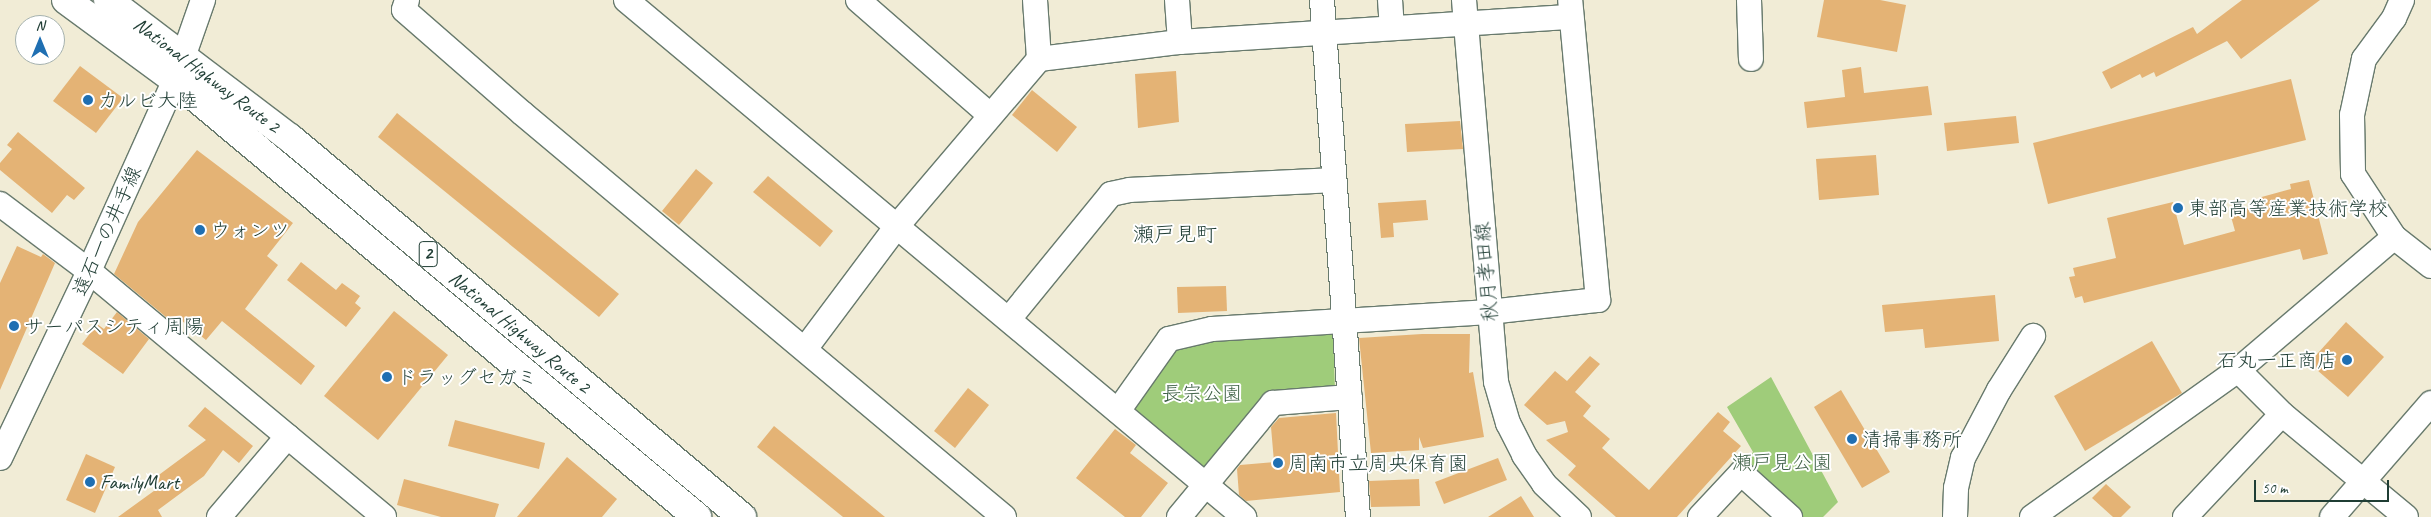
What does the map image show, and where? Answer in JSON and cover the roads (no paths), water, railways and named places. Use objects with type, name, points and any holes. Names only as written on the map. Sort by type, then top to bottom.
[{"type":"highway","name":"National Highway Route 2","points":[[66,0],[290,138],[742,517]]},
{"type":"highway","name":"National Highway Route 2","points":[[108,0],[179,68],[698,517]]},
{"type":"street","name":"遠石一の井手線","points":[[0,458],[89,272],[179,68],[203,0]]},
{"type":"street","points":[[407,0],[404,10],[411,17],[522,113],[1004,517]]},
{"type":"street","points":[[626,0],[1009,319],[1203,486],[1244,517]]},
{"type":"street","points":[[858,0],[990,114]]},
{"type":"street","points":[[1035,0],[1039,59]]},
{"type":"street","points":[[1177,0],[1180,42]]},
{"type":"street","points":[[1322,0],[1342,320],[1350,397],[1358,517]]},
{"type":"street","points":[[1390,0],[1392,28]]},
{"type":"street","name":"秋月孝田線","points":[[1464,0],[1496,382],[1508,423],[1524,455],[1544,484],[1579,517]]},
{"type":"street","points":[[1749,0],[1751,59]]},
{"type":"street","points":[[2402,0],[2394,18],[2364,59],[2352,114],[2353,174],[2394,238],[2431,266]]},
{"type":"street","points":[[805,349],[897,226],[990,114],[1039,59],[1180,42],[1324,35],[1392,28],[1465,24],[1571,8],[1598,300],[1490,312],[1212,329],[1169,339],[1118,411]]},
{"type":"street","points":[[1009,319],[1110,194],[1130,190],[1334,180]]},
{"type":"street","points":[[0,204],[89,272],[384,517]]},
{"type":"street","points":[[2032,517],[2238,370],[2394,238]]},
{"type":"street","points":[[1955,517],[1956,488],[1963,458],[1999,390],[2033,336]]},
{"type":"street","points":[[2238,370],[2282,414],[2406,517]]},
{"type":"street","points":[[1179,517],[1273,403],[1350,397]]},
{"type":"street","points":[[2332,517],[2431,403]]},
{"type":"street","points":[[2185,517],[2282,414]]},
{"type":"street","points":[[219,517],[288,436]]},
{"type":"street","points":[[1700,517],[1741,474],[1790,517]]},
{"type":"place","name":"カルビ大陸","points":[[88,100]]},
{"type":"place","name":"東部高等産業技術学校","points":[[2178,208]]},
{"type":"place","name":"ウォンツ","points":[[200,230]]},
{"type":"place","name":"サーパスシティ周陽","points":[[14,326]]},
{"type":"place","name":"石丸一正商店","points":[[2347,360]]},
{"type":"place","name":"ドラッグセガミ","points":[[387,377]]},
{"type":"place","name":"清掃事務所","points":[[1852,439]]},
{"type":"place","name":"周南市立周央保育園","points":[[1278,463]]},
{"type":"place","name":"FamilyMart","points":[[90,482]]},
{"type":"district","name":"瀬戸見町","points":[[1175,234]]},
{"type":"park label","name":"長宗公園","points":[[1202,393]]},
{"type":"park label","name":"瀬戸見公園","points":[[1782,462]]}]
